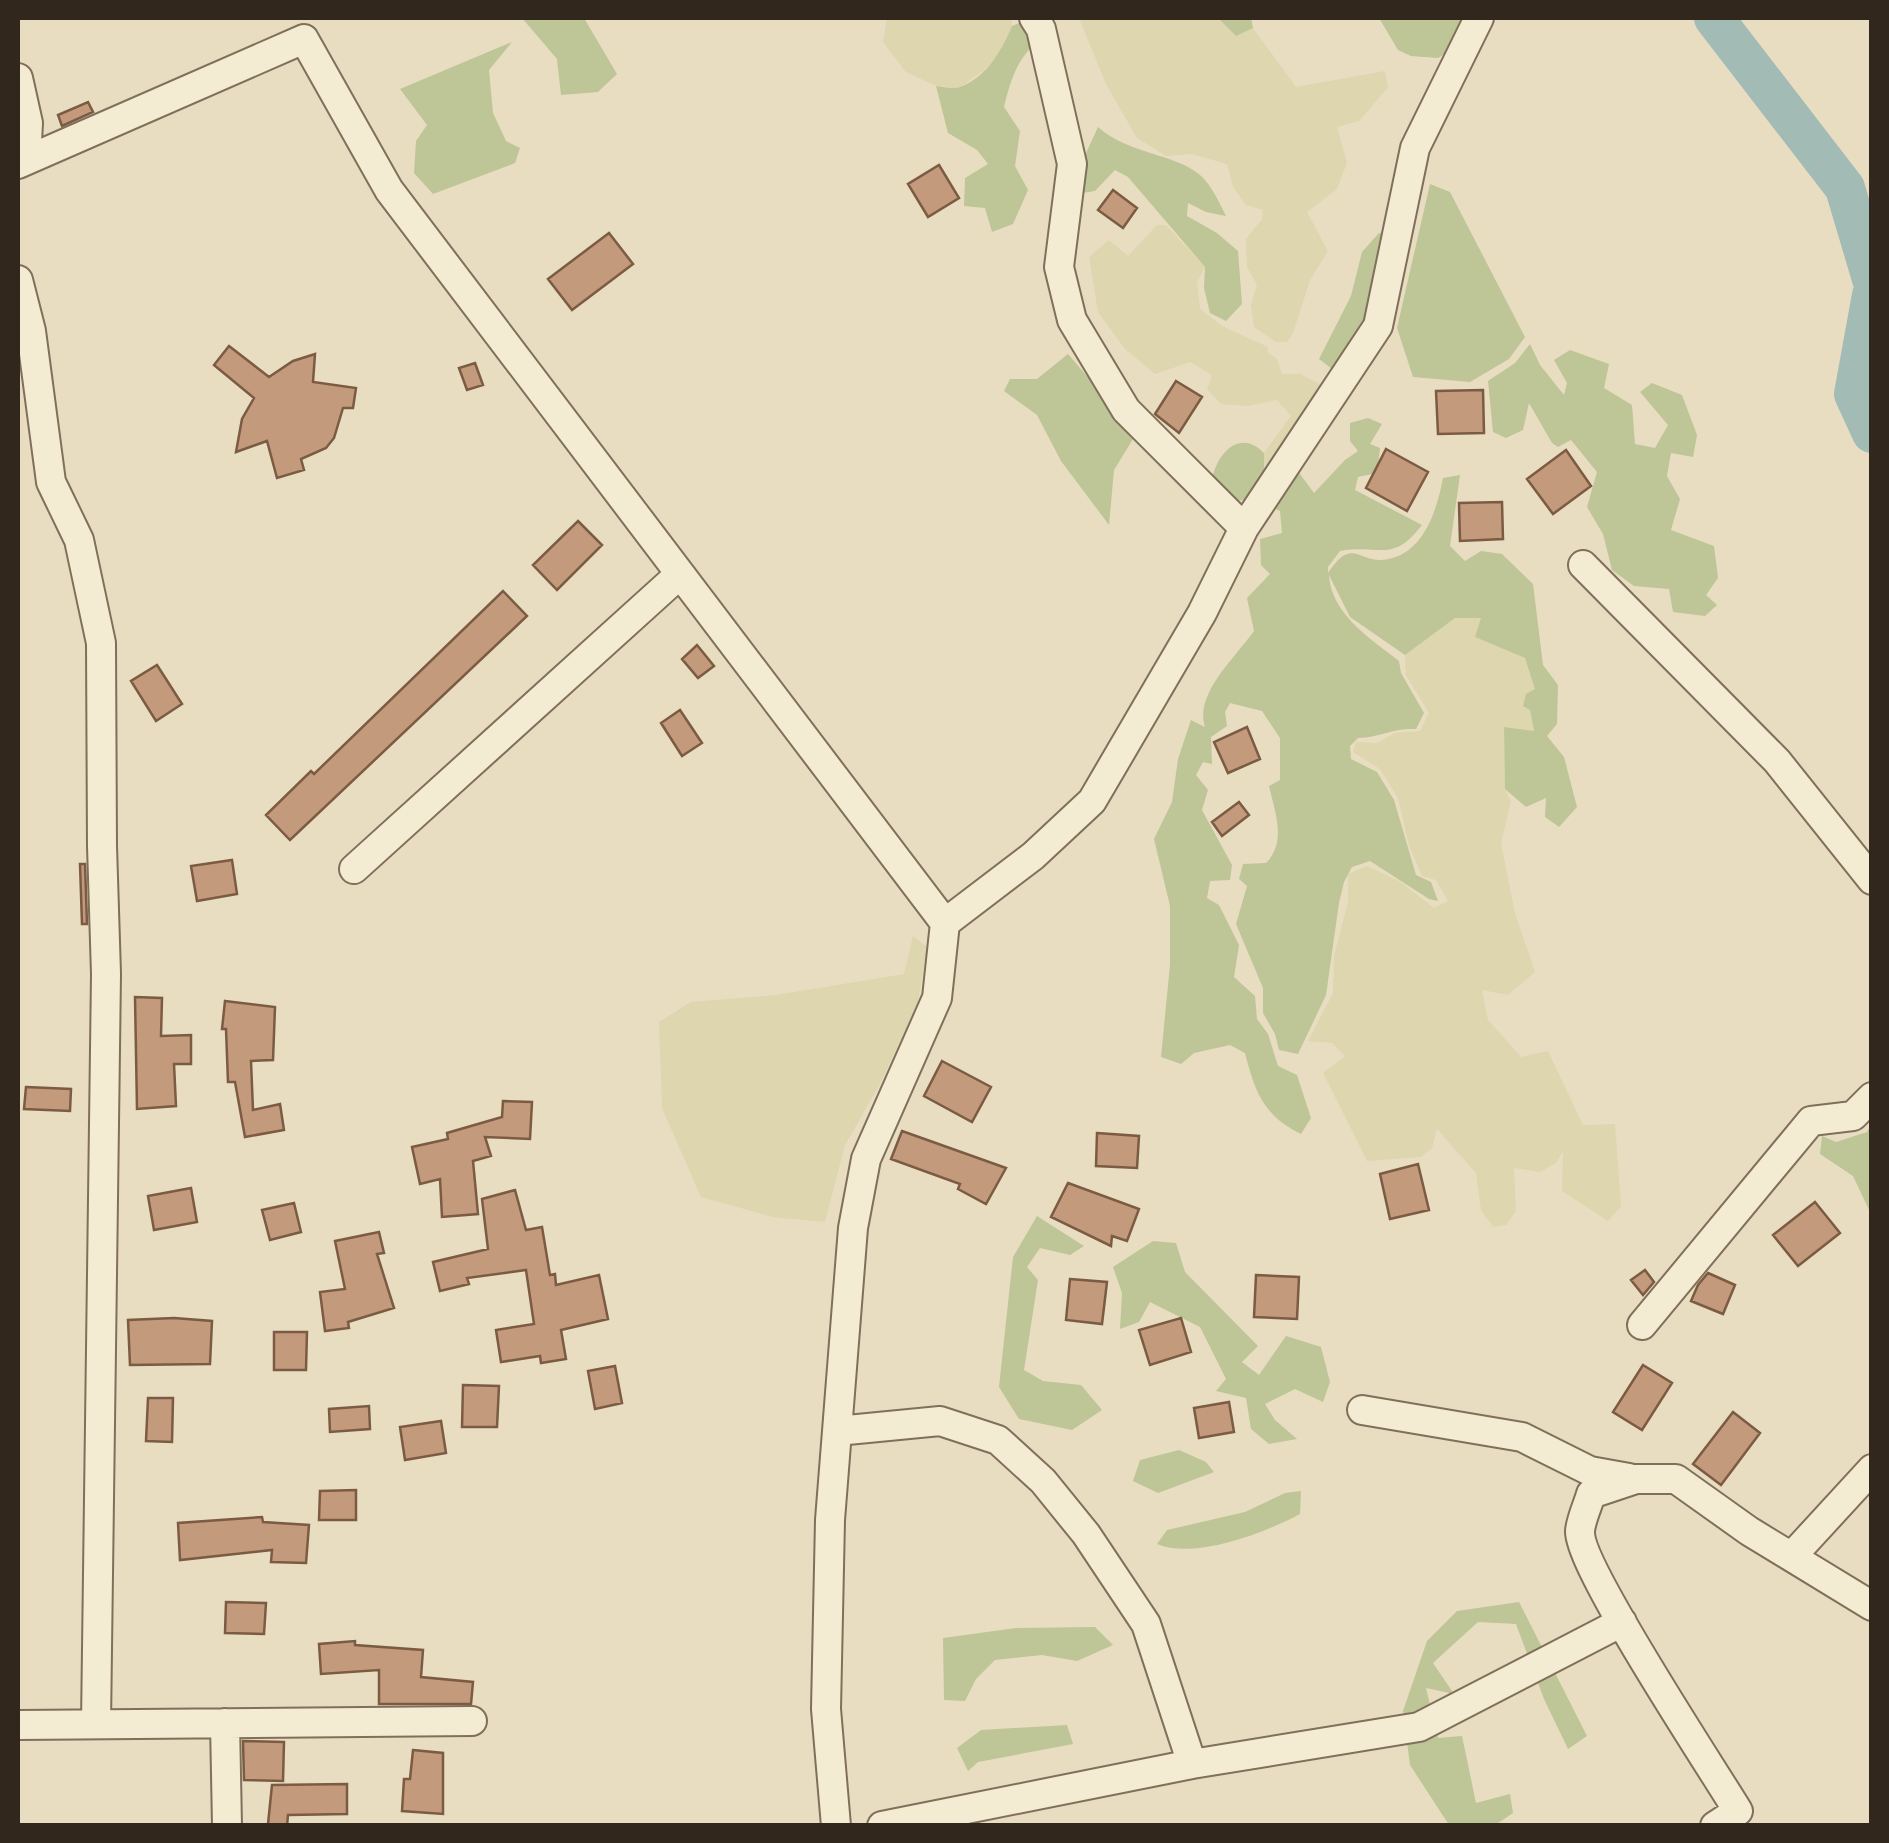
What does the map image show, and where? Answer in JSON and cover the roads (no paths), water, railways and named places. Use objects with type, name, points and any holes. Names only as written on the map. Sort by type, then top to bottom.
[{"type":"street","points":[[1034,18],[1041,29],[1072,164],[1058,267],[1072,320],[1126,410],[1244,528]]},
{"type":"street","points":[[945,923],[1033,856],[1092,800],[1202,613],[1244,528],[1378,326],[1415,148],[1479,18]]},
{"type":"street","points":[[22,162],[304,39],[388,190],[945,923],[937,998],[866,1160],[852,1228],[830,1520],[826,1709],[836,1826]]},
{"type":"street","points":[[18,78],[28,123],[22,162]]},
{"type":"street","points":[[18,280],[30,331],[50,482],[79,540],[101,643],[106,974],[96,1724]]},
{"type":"street","points":[[1583,565],[1777,761],[1872,880]]},
{"type":"street","points":[[354,869],[680,574]]},
{"type":"street","points":[[1642,1325],[1811,1122],[1854,1116],[1872,1097]]},
{"type":"street","points":[[1362,1410],[1522,1437],[1590,1471],[1636,1480],[1676,1479],[1749,1532],[1872,1606]]},
{"type":"street","points":[[837,1432],[940,1421],[998,1440],[1044,1481],[1086,1534],[1146,1624],[1192,1764]]},
{"type":"street","points":[[1792,1556],[1872,1469]]},
{"type":"street","points":[[1636,1480],[1592,1494],[1580,1532],[1622,1622],[1738,1811],[1715,1826]]},
{"type":"street","points":[[882,1826],[1192,1764],[1419,1727],[1622,1622]]},
{"type":"street","points":[[18,1725],[472,1721]]},
{"type":"street","points":[[225,1723],[227,1826]]},
{"type":"waterway","points":[[1714,18],[1845,188],[1872,279]]},
{"type":"waterway","points":[[1872,295],[1854,394],[1872,433]]}]
